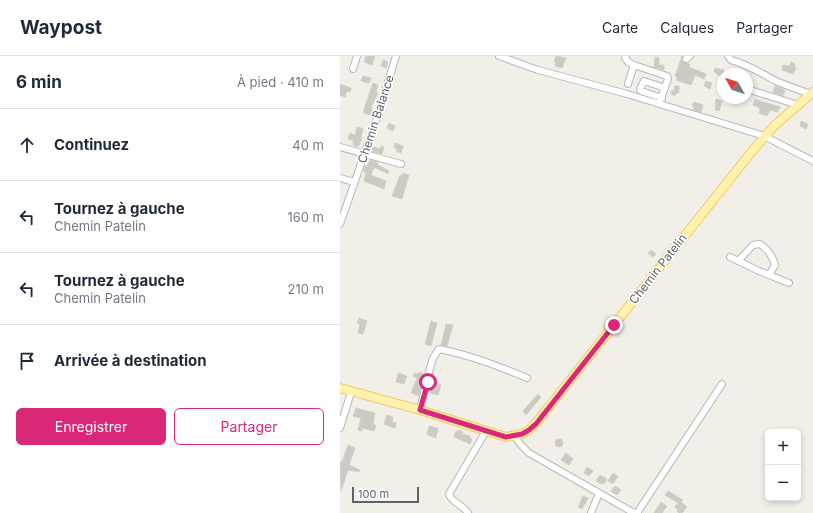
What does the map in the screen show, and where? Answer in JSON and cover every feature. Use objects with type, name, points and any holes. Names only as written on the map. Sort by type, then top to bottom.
[{"type":"main road","name":"Chemin Patelin","points":[[514,436],[522,434],[536,424],[764,136],[812,93]]},
{"type":"main road","points":[[340,388],[420,410],[506,437],[514,436]]},
{"type":"street","points":[[353,69],[357,56]]},
{"type":"street","name":"Chemin Balance","points":[[340,224],[343,208],[364,154],[396,56]]},
{"type":"street","points":[[500,56],[516,59],[538,70],[660,104],[764,136],[813,161]]},
{"type":"street","points":[[626,56],[625,58],[628,62],[634,66],[668,77],[660,104]]},
{"type":"street","points":[[728,56],[731,60],[753,68],[778,82],[812,93]]},
{"type":"street","points":[[628,84],[634,66]]},
{"type":"street","points":[[662,98],[641,91],[640,89],[644,81],[665,88]]},
{"type":"street","points":[[753,91],[798,105]]},
{"type":"street","points":[[340,147],[400,164]]},
{"type":"street","points":[[340,178],[354,182]]},
{"type":"street","points":[[738,261],[753,245],[760,244],[774,261],[775,265],[769,275]]},
{"type":"street","points":[[730,257],[789,283]]},
{"type":"street","points":[[420,410],[430,368],[439,349],[472,357],[502,367],[527,378]]},
{"type":"street","points":[[637,513],[722,384]]},
{"type":"street","points":[[340,428],[351,392]]},
{"type":"street","points":[[468,513],[462,506],[449,497],[450,491],[486,431]]},
{"type":"street","points":[[514,436],[529,453],[634,513]]},
{"type":"street","points":[[591,513],[599,493]]},
{"type":"building","points":[[366,56],[375,56],[372,65],[364,62]]},
{"type":"building","points":[[556,56],[566,58],[562,68],[555,66],[556,63],[554,62]]},
{"type":"building","points":[[682,56],[682,61],[690,64],[689,67],[706,74],[704,79],[695,75],[691,85],[676,80],[677,77],[675,76]]},
{"type":"building","points":[[655,57],[659,58],[659,65],[664,65],[664,70],[654,67]]},
{"type":"building","points":[[383,60],[388,62],[386,68],[381,66]]},
{"type":"building","points":[[791,62],[795,64],[794,67],[796,68],[793,74],[782,70],[783,65],[790,66]]},
{"type":"building","points":[[715,68],[717,68],[717,74],[714,72]]},
{"type":"building","points":[[363,76],[371,78],[369,83],[361,81]]},
{"type":"building","points":[[706,81],[712,83],[710,89],[704,86]]},
{"type":"building","points":[[373,83],[378,85],[376,92],[378,93],[371,108],[373,111],[372,114],[370,115],[364,113],[364,109]]},
{"type":"building","points":[[340,84],[351,88],[350,92],[347,91],[345,97],[340,95]]},
{"type":"building","points":[[675,86],[679,86],[679,93],[676,93],[676,95],[671,95],[672,90],[674,91]]},
{"type":"building","points":[[775,86],[785,90],[783,96],[773,92]]},
{"type":"building","points":[[716,99],[717,104],[721,104],[719,111],[715,110]]},
{"type":"building","points":[[755,99],[781,107],[777,112],[770,110],[767,116],[759,113],[760,108],[753,105]]},
{"type":"building","points":[[694,102],[703,105],[701,112],[693,110],[694,106],[692,105]]},
{"type":"building","points":[[801,121],[808,124],[806,129],[800,126]]},
{"type":"building","points":[[389,123],[395,126],[393,131],[387,128]]},
{"type":"building","points":[[357,127],[363,129],[362,139],[358,147],[353,145],[353,140],[348,139],[350,133],[355,135]]},
{"type":"building","points":[[395,143],[403,146],[401,153],[396,151],[397,149],[394,148]]},
{"type":"building","points":[[381,146],[384,147],[382,154],[372,151],[373,147],[380,149]]},
{"type":"building","points":[[370,160],[377,162],[378,165],[389,171],[388,174],[374,167],[371,175],[386,181],[384,189],[364,181],[366,173],[363,171]]},
{"type":"building","points":[[403,173],[409,175],[402,199],[392,196],[400,175],[402,176]]},
{"type":"building","points":[[651,250],[656,254],[653,257],[648,253]]},
{"type":"building","points":[[359,318],[367,321],[363,334],[358,333],[360,324],[357,323]]},
{"type":"building","points":[[431,321],[437,323],[431,346],[425,344]]},
{"type":"building","points":[[446,324],[453,325],[447,346],[441,345]]},
{"type":"building","points":[[419,372],[424,374],[419,396],[411,393],[417,378],[413,376],[415,373],[418,374]]},
{"type":"building","points":[[398,373],[407,376],[404,384],[396,382]]},
{"type":"building","points":[[433,383],[441,385],[438,395],[430,393],[431,385]]},
{"type":"building","points":[[538,394],[541,397],[526,415],[523,411]]},
{"type":"building","points":[[356,408],[375,413],[373,423],[376,426],[374,431],[362,428],[362,431],[358,430],[361,418],[353,416]]},
{"type":"building","points":[[387,415],[393,417],[392,422],[396,423],[395,428],[384,424]]},
{"type":"building","points":[[429,426],[438,428],[436,438],[427,435]]},
{"type":"building","points":[[459,430],[463,432],[462,434],[470,436],[472,439],[470,444],[454,437],[456,431]]},
{"type":"building","points":[[559,439],[562,440],[562,446],[559,447],[556,446],[555,443],[556,440]]},
{"type":"building","points":[[348,445],[355,448],[349,465],[360,470],[359,472],[348,470],[341,491],[340,462],[342,462]]},
{"type":"building","points":[[566,453],[573,459],[569,465],[561,460]]},
{"type":"building","points":[[587,467],[593,471],[589,476],[584,473]]},
{"type":"building","points":[[613,473],[618,476],[613,484],[608,481]]},
{"type":"building","points":[[600,475],[607,479],[604,484],[596,481]]},
{"type":"building","points":[[615,486],[621,490],[617,495],[611,491]]},
{"type":"building","points":[[668,491],[683,500],[681,502],[687,507],[682,513],[679,513],[677,511],[678,509],[674,507],[678,503],[665,495]]},
{"type":"building","points":[[583,496],[588,498],[582,509],[578,507]]},
{"type":"building","points":[[661,502],[667,506],[662,513],[654,513]]},
{"type":"route","points":[[428,382],[420,410],[506,437],[522,434],[536,424],[614,325]]}]
